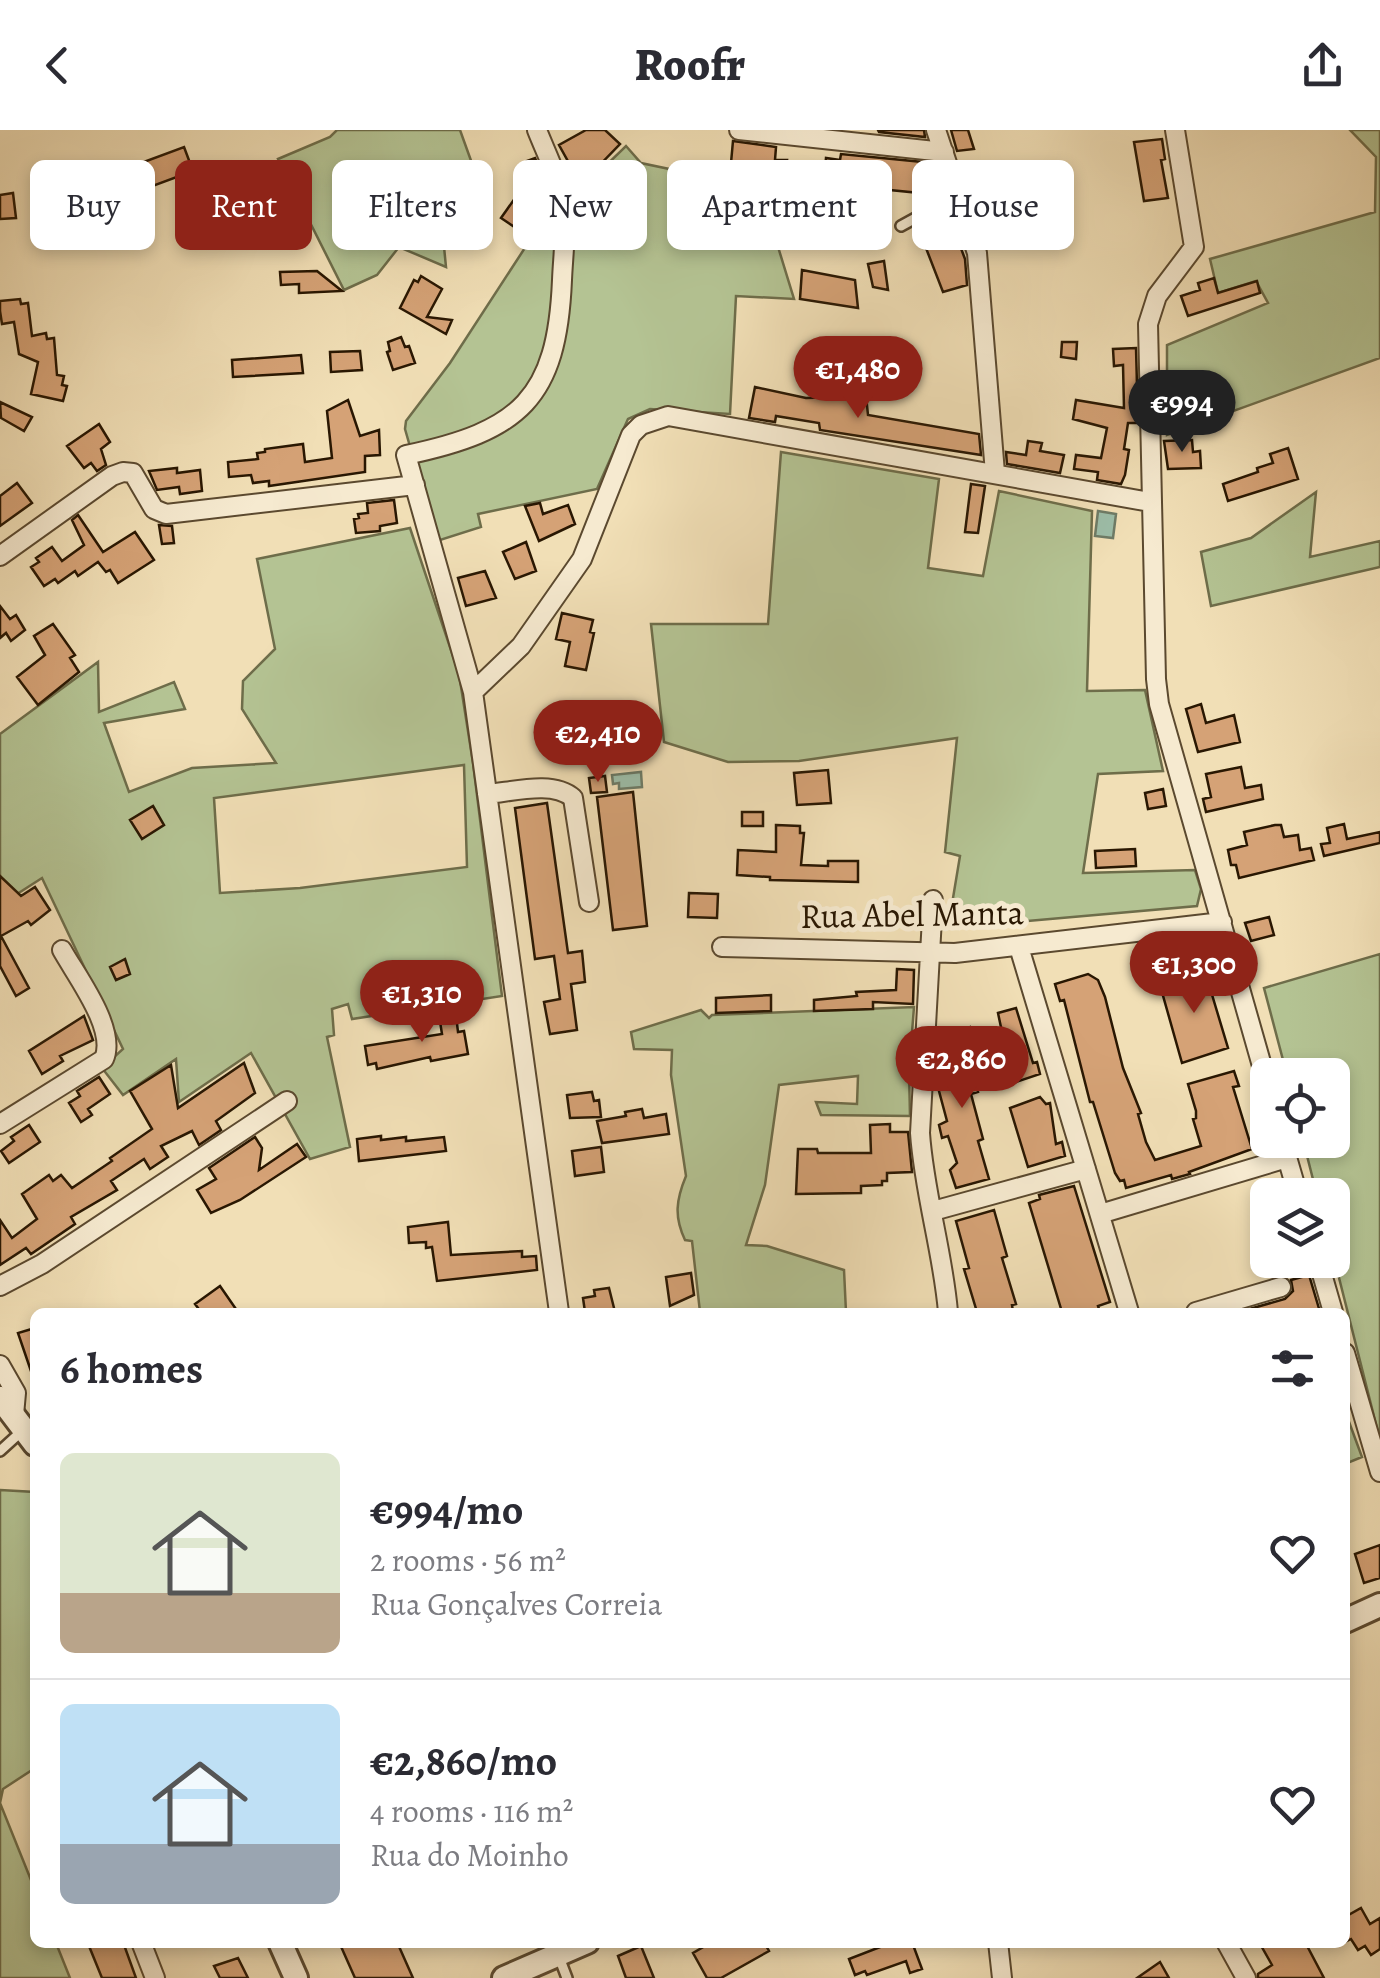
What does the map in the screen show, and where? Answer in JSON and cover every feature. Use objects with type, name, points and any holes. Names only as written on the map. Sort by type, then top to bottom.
[{"type":"street","points":[[537,130],[563,204],[560,324],[555,349],[532,395],[492,428],[460,442],[406,455],[473,692],[558,1308]]},
{"type":"street","points":[[739,130],[944,152]]},
{"type":"street","points":[[936,130],[947,160]]},
{"type":"street","points":[[1175,130],[1194,247],[1157,296],[1148,324],[1150,502],[1159,704],[1260,1058]]},
{"type":"street","points":[[976,250],[996,473]]},
{"type":"street","points":[[473,692],[521,646],[582,559],[626,445],[640,424],[653,418],[668,416],[1150,502]]},
{"type":"street","points":[[0,556],[123,472],[133,473],[154,509],[166,514],[414,484]]},
{"type":"street","points":[[487,794],[551,788],[573,798],[588,902]]},
{"type":"street","points":[[933,900],[920,1132],[922,1166],[933,1210],[947,1308]]},
{"type":"street","name":"Rua Abel Manta","points":[[722,948],[955,953],[1222,922]]},
{"type":"street","points":[[1019,947],[1127,1308]]},
{"type":"street","points":[[0,1124],[104,1059],[109,1048],[106,1029],[62,950]]},
{"type":"street","points":[[0,1286],[42,1264],[287,1101]]},
{"type":"street","points":[[1100,1214],[1259,1158]]},
{"type":"street","points":[[933,1210],[1086,1169]]},
{"type":"street","points":[[1323,1278],[1332,1308]]},
{"type":"street","points":[[1210,1308],[1281,1287]]},
{"type":"street","points":[[0,1365],[16,1393],[18,1422]]},
{"type":"street","points":[[1350,1370],[1380,1472]]},
{"type":"street","points":[[1350,1619],[1380,1606]]},
{"type":"street","points":[[143,1948],[155,1978]]},
{"type":"street","points":[[283,1948],[296,1978]]},
{"type":"street","points":[[504,1978],[573,1948]]},
{"type":"street","points":[[999,1948],[1002,1978]]},
{"type":"street","points":[[1229,1948],[1246,1978]]},
{"type":"lane","points":[[901,226],[912,220]]},
{"type":"lane","points":[[0,1451],[18,1422]]},
{"type":"lane","points":[[558,1955],[566,1978]]},
{"type":"shaded area","points":[[337,130],[460,130],[471,160],[332,160],[332,250],[397,250],[377,275],[344,290],[312,226],[312,160],[278,159],[330,137]]},
{"type":"shaded area","points":[[1350,130],[1380,130],[1380,358],[1167,435],[1167,345],[1268,303],[1256,281],[1218,293],[1210,259],[1375,212],[1376,157]]},
{"type":"shaded area","points":[[626,146],[638,160],[612,160]]},
{"type":"shaded area","points":[[647,164],[667,168],[667,250],[779,250],[794,299],[736,296],[730,414],[650,409],[628,419],[597,489],[478,514],[481,527],[437,541],[405,429],[406,421],[450,363],[524,250],[647,250]]},
{"type":"shaded area","points":[[406,250],[444,250],[446,267]]},
{"type":"shaded area","points":[[781,452],[939,479],[928,568],[983,576],[999,491],[1092,511],[1087,691],[1145,690],[1163,771],[1098,774],[1083,873],[1195,870],[1201,889],[1197,906],[948,928],[960,856],[945,852],[957,738],[799,761],[728,762],[664,742],[651,624],[768,624]]},
{"type":"shaded area","points":[[1316,492],[1310,557],[1380,541],[1380,567],[1211,606],[1201,552],[1251,538]]},
{"type":"shaded area","points":[[1098,511],[1116,514],[1113,538],[1095,536]]},
{"type":"shaded area","points":[[410,528],[459,674],[502,996],[352,1019],[348,1004],[332,1009],[334,1035],[327,1037],[350,1147],[310,1159],[251,1053],[179,1102],[176,1059],[123,1095],[102,1068],[123,1049],[42,878],[0,905],[0,734],[98,662],[99,712],[174,682],[185,709],[104,723],[129,792],[192,768],[276,763],[242,709],[243,681],[275,649],[257,559]],"holes":[[[464,765],[467,867],[300,888],[220,893],[214,798]]]},
{"type":"shaded area","points":[[641,772],[642,787],[619,789],[619,783],[613,784],[612,775]]},
{"type":"shaded area","points":[[1380,954],[1380,1440],[1350,1308],[1347,1308],[1339,1278],[1350,1278],[1350,1178],[1313,1178],[1308,1158],[1350,1158],[1350,1058],[1283,1058],[1264,988]]},
{"type":"shaded area","points":[[914,1007],[910,1116],[821,1115],[816,1102],[857,1104],[858,1076],[779,1085],[765,1185],[746,1245],[767,1246],[844,1270],[846,1308],[700,1308],[692,1241],[685,1240],[678,1216],[686,1176],[671,1075],[672,1050],[634,1049],[631,1032],[701,1010],[709,1018]]},
{"type":"shaded area","points":[[1350,1425],[1362,1457],[1350,1462]]},
{"type":"shaded area","points":[[0,1490],[30,1492],[30,1771],[3,1789],[0,1803]]},
{"type":"shaded area","points":[[0,1803],[30,1878],[30,1948],[58,1948],[70,1978],[0,1978]]},
{"type":"building","points":[[586,130],[605,130],[620,144],[604,160],[567,160],[559,145]]},
{"type":"building","points":[[924,130],[925,137],[879,132]]},
{"type":"building","points":[[951,130],[968,130],[974,149],[957,151]]},
{"type":"building","points":[[1162,139],[1165,159],[1161,160],[1168,198],[1144,201],[1134,142]]},
{"type":"building","points":[[733,141],[776,147],[775,160],[731,160]]},
{"type":"building","points":[[184,147],[189,160],[175,160],[175,178],[155,185],[155,160],[149,160]]},
{"type":"building","points":[[841,154],[912,161],[912,192],[892,190],[892,160],[840,160]]},
{"type":"building","points":[[13,193],[16,218],[0,219],[0,195]]},
{"type":"building","points":[[513,201],[513,226],[501,218]]},
{"type":"building","points":[[927,250],[962,250],[967,285],[943,292]]},
{"type":"building","points":[[884,261],[888,290],[873,287],[868,264]]},
{"type":"building","points":[[802,270],[855,280],[858,308],[800,299]]},
{"type":"building","points":[[317,271],[342,291],[299,293],[299,284],[281,285],[280,272]]},
{"type":"building","points":[[421,276],[442,289],[427,317],[452,320],[446,334],[400,308],[414,280],[418,282]]},
{"type":"building","points":[[1214,278],[1218,293],[1257,281],[1260,293],[1188,316],[1181,296],[1200,290],[1198,283]]},
{"type":"building","points":[[20,299],[21,304],[28,303],[32,336],[46,333],[47,339],[54,338],[57,375],[64,376],[62,385],[67,386],[63,401],[31,394],[38,362],[19,354],[14,322],[2,324],[0,311],[0,301]]},
{"type":"building","points":[[401,337],[415,363],[393,370],[388,342]]},
{"type":"building","points":[[1062,342],[1077,342],[1076,359],[1061,357]]},
{"type":"building","points":[[1136,348],[1138,423],[1128,423],[1125,475],[1121,484],[1097,480],[1098,472],[1074,469],[1076,455],[1101,458],[1107,428],[1073,419],[1076,400],[1124,408],[1123,365],[1114,366],[1113,349]]},
{"type":"building","points":[[360,351],[362,370],[331,372],[330,352]]},
{"type":"building","points":[[301,355],[303,373],[233,377],[232,360]]},
{"type":"building","points":[[755,387],[806,398],[866,396],[868,415],[979,434],[981,455],[820,430],[819,423],[776,416],[775,422],[749,418]]},
{"type":"building","points":[[348,400],[360,436],[379,430],[380,455],[365,456],[365,472],[269,486],[269,481],[253,483],[251,475],[229,477],[228,462],[258,459],[257,453],[265,449],[303,444],[305,462],[332,458],[327,411]]},
{"type":"building","points":[[0,402],[32,417],[24,431],[1,418]]},
{"type":"building","points":[[99,424],[110,442],[101,449],[106,465],[97,471],[91,463],[84,468],[67,446]]},
{"type":"building","points":[[1192,440],[1193,452],[1200,451],[1201,468],[1168,469],[1164,441]]},
{"type":"building","points":[[1028,441],[1042,443],[1040,451],[1064,455],[1060,473],[1007,464],[1006,452],[1026,455]]},
{"type":"building","points":[[1288,448],[1298,479],[1228,501],[1223,484],[1258,472],[1257,468],[1273,463],[1270,454]]},
{"type":"building","points":[[177,468],[177,473],[200,470],[202,491],[180,494],[179,487],[157,490],[149,471]]},
{"type":"building","points":[[17,483],[32,503],[0,526],[0,496]]},
{"type":"building","points":[[971,484],[985,486],[978,533],[965,532]]},
{"type":"building","points":[[394,500],[397,523],[380,526],[380,531],[356,533],[354,519],[359,518],[358,514],[368,513],[367,503]]},
{"type":"building","points":[[540,503],[543,514],[568,505],[575,524],[539,541],[525,506]]},
{"type":"building","points":[[78,515],[103,552],[135,532],[154,560],[118,583],[110,570],[106,572],[98,562],[78,576],[75,571],[58,583],[55,579],[44,586],[31,567],[39,562],[36,558],[52,547],[62,561],[84,545],[72,520]]},
{"type":"building","points":[[159,525],[172,526],[174,543],[162,544]]},
{"type":"building","points":[[526,542],[536,571],[515,579],[503,552]]},
{"type":"building","points":[[485,571],[496,598],[466,606],[458,578]]},
{"type":"building","points":[[0,606],[10,619],[16,615],[25,630],[11,641],[6,633],[0,638]]},
{"type":"building","points":[[562,613],[593,620],[586,670],[565,666],[570,642],[556,639]]},
{"type":"building","points":[[53,624],[75,655],[70,658],[79,672],[38,705],[17,677],[45,655],[34,636]]},
{"type":"building","points":[[1201,704],[1206,723],[1234,715],[1240,742],[1198,752],[1186,709]]},
{"type":"building","points":[[1241,767],[1245,788],[1261,785],[1263,799],[1206,812],[1203,799],[1211,797],[1206,774]]},
{"type":"building","points":[[828,770],[831,803],[797,805],[794,773]]},
{"type":"building","points":[[605,776],[607,792],[591,793],[589,778]]},
{"type":"building","points":[[1163,789],[1166,806],[1148,809],[1145,793]]},
{"type":"building","points":[[633,792],[647,926],[613,930],[597,797]]},
{"type":"building","points":[[547,803],[568,953],[582,951],[585,982],[571,984],[577,1030],[550,1034],[544,1002],[560,999],[554,956],[535,959],[515,808]]},
{"type":"building","points":[[153,806],[164,825],[142,839],[130,820]]},
{"type":"building","points":[[742,812],[763,812],[763,826],[742,826]]},
{"type":"building","points":[[1344,824],[1347,839],[1380,832],[1380,843],[1324,856],[1321,844],[1330,843],[1327,828]]},
{"type":"building","points":[[776,825],[800,826],[800,833],[804,833],[801,865],[858,861],[858,882],[770,880],[737,875],[738,850],[776,852]]},
{"type":"building","points":[[1281,825],[1284,837],[1298,835],[1300,850],[1311,848],[1314,860],[1239,878],[1228,850],[1247,845],[1244,832]]},
{"type":"building","points":[[1135,849],[1136,866],[1096,868],[1095,851]]},
{"type":"building","points":[[0,876],[21,896],[35,887],[50,910],[31,925],[28,921],[1,936],[29,988],[16,996],[0,966]]},
{"type":"building","points":[[689,893],[718,894],[717,918],[688,917]]},
{"type":"building","points":[[1269,917],[1274,935],[1251,941],[1245,923]]},
{"type":"building","points":[[125,959],[130,974],[116,980],[110,967]]},
{"type":"building","points":[[1204,968],[1228,1048],[1182,1063],[1160,985],[1174,981],[1172,977]]},
{"type":"building","points":[[897,969],[914,970],[913,1004],[873,1002],[873,1009],[814,1011],[814,1000],[896,990]]},
{"type":"building","points":[[1088,974],[1098,980],[1123,1068],[1141,1113],[1138,1114],[1146,1142],[1155,1160],[1201,1146],[1188,1084],[1234,1071],[1239,1086],[1233,1087],[1250,1150],[1190,1174],[1172,1179],[1171,1175],[1126,1188],[1124,1180],[1120,1181],[1115,1173],[1090,1102],[1064,1000],[1060,1001],[1055,984]]},
{"type":"building","points":[[771,995],[771,1011],[716,1013],[716,998]]},
{"type":"building","points":[[455,1007],[458,1032],[464,1031],[468,1054],[431,1061],[430,1057],[377,1069],[376,1063],[368,1065],[365,1046],[442,1034],[438,1009]]},
{"type":"building","points":[[1016,1008],[1040,1074],[1010,1084],[1003,1064],[1007,1056],[998,1013]]},
{"type":"building","points":[[84,1016],[93,1040],[60,1056],[63,1061],[42,1074],[29,1051]]},
{"type":"building","points":[[970,1027],[976,1059],[969,1061],[978,1092],[971,1094],[989,1179],[956,1188],[950,1170],[957,1163],[948,1136],[942,1138],[939,1125],[947,1121],[939,1091],[946,1084],[944,1079],[950,1077],[947,1068],[953,1067],[942,1036]]},
{"type":"building","points":[[244,1063],[255,1093],[216,1121],[221,1130],[199,1145],[192,1131],[161,1146],[168,1157],[150,1169],[144,1159],[111,1181],[117,1190],[71,1217],[75,1224],[31,1254],[26,1248],[0,1265],[0,1220],[12,1238],[37,1219],[22,1194],[49,1175],[53,1181],[61,1175],[72,1188],[152,1129],[130,1091],[171,1065],[178,1108]]},
{"type":"building","points":[[99,1077],[110,1094],[88,1109],[92,1115],[81,1122],[69,1103],[80,1096],[77,1091]]},
{"type":"building","points":[[592,1092],[594,1101],[599,1100],[601,1117],[570,1118],[567,1095]]},
{"type":"building","points":[[1040,1097],[1050,1103],[1056,1144],[1062,1142],[1065,1156],[1028,1167],[1010,1108]]},
{"type":"building","points":[[642,1109],[644,1118],[666,1114],[669,1134],[602,1143],[597,1121]]},
{"type":"building","points":[[890,1124],[890,1132],[908,1132],[912,1172],[887,1173],[887,1181],[882,1181],[882,1185],[861,1186],[861,1193],[796,1194],[798,1149],[871,1153],[870,1125]]},
{"type":"building","points":[[29,1125],[40,1142],[9,1163],[1,1151],[14,1141],[11,1137]]},
{"type":"building","points":[[381,1136],[381,1140],[406,1137],[406,1141],[444,1137],[446,1151],[359,1161],[357,1139]]},
{"type":"building","points":[[255,1137],[262,1148],[259,1170],[297,1144],[306,1157],[240,1200],[211,1213],[197,1190],[216,1179],[209,1168]]},
{"type":"building","points":[[601,1147],[604,1172],[575,1176],[572,1151]]},
{"type":"building","points":[[1074,1186],[1110,1302],[1099,1308],[1061,1308],[1029,1203],[1040,1199],[1039,1195]]},
{"type":"building","points":[[994,1210],[1007,1256],[1002,1258],[1016,1304],[1012,1308],[976,1308],[956,1221]]},
{"type":"building","points":[[448,1222],[451,1255],[522,1251],[522,1257],[536,1256],[537,1270],[437,1281],[432,1247],[426,1248],[426,1242],[409,1243],[408,1227]]},
{"type":"building","points":[[691,1273],[694,1295],[670,1306],[666,1277]]},
{"type":"building","points":[[1310,1278],[1319,1308],[1253,1308],[1285,1299],[1293,1291],[1291,1280]]},
{"type":"building","points":[[220,1286],[235,1308],[198,1308],[195,1304]]},
{"type":"building","points":[[609,1288],[614,1308],[584,1308],[583,1298],[595,1296],[594,1290]]},
{"type":"building","points":[[30,1329],[30,1368],[18,1333]]},
{"type":"building","points":[[1380,1545],[1380,1578],[1364,1583],[1355,1554]]},
{"type":"building","points":[[1361,1908],[1370,1924],[1380,1918],[1380,1949],[1371,1955],[1365,1946],[1358,1950],[1350,1940],[1350,1914]]},
{"type":"building","points":[[90,1948],[125,1948],[136,1978],[102,1978]]},
{"type":"building","points":[[342,1948],[400,1948],[413,1978],[355,1978]]},
{"type":"building","points":[[642,1948],[654,1978],[626,1978],[618,1956]]},
{"type":"building","points":[[702,1948],[769,1951],[721,1978],[707,1978],[693,1953]]},
{"type":"building","points":[[877,1948],[914,1948],[922,1969],[910,1973],[906,1961],[867,1975],[865,1971],[855,1975],[849,1959]]},
{"type":"building","points":[[1262,1948],[1308,1948],[1324,1978],[1258,1978],[1272,1965]]},
{"type":"building","points":[[238,1958],[248,1978],[220,1978],[214,1966]]},
{"type":"building","points":[[1160,1962],[1169,1978],[1137,1978]]}]
